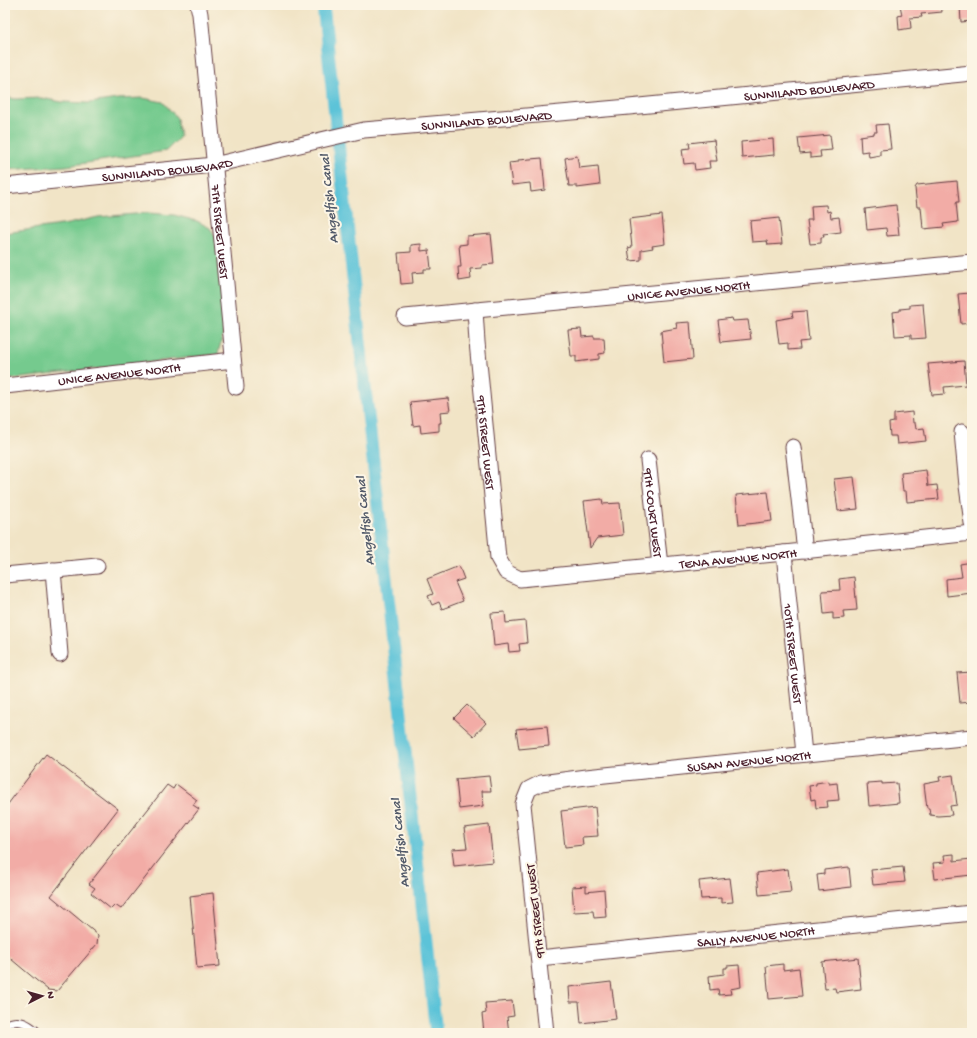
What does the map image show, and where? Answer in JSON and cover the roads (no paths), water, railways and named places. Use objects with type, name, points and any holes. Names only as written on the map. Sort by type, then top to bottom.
[{"type":"street","name":"7TH STREET WEST","points":[[198,5],[236,387]]},
{"type":"street","name":"SUNNILAND BOULEVARD","points":[[5,186],[214,165],[364,130],[629,107],[972,73]]},
{"type":"street","name":"UNICE AVENUE NORTH","points":[[405,317],[972,262]]},
{"type":"street","name":"9TH STREET WEST","points":[[475,310],[498,558],[506,572]]},
{"type":"street","name":"UNICE AVENUE NORTH","points":[[5,386],[233,360]]},
{"type":"street","points":[[962,432],[972,523]]},
{"type":"street","points":[[793,447],[805,551]]},
{"type":"street","name":"9TH COURT WEST","points":[[648,460],[660,565]]},
{"type":"street","name":"TENA AVENUE NORTH","points":[[506,572],[520,579],[972,533]]},
{"type":"street","name":"10TH STREET WEST","points":[[784,553],[804,754]]},
{"type":"street","points":[[5,575],[97,566]]},
{"type":"street","points":[[53,570],[60,654]]},
{"type":"street","name":"SUSAN AVENUE NORTH","points":[[529,789],[541,783],[578,778],[972,737]]},
{"type":"street","name":"9TH STREET WEST","points":[[529,789],[523,804],[546,1033]]},
{"type":"street","name":"SALLY AVENUE NORTH","points":[[539,958],[972,914]]},
{"type":"lane","points":[[5,1025],[10,1022],[25,1022],[39,1033]]},
{"type":"waterway","name":"Angelfish Canal","points":[[323,5],[436,1033]]}]
